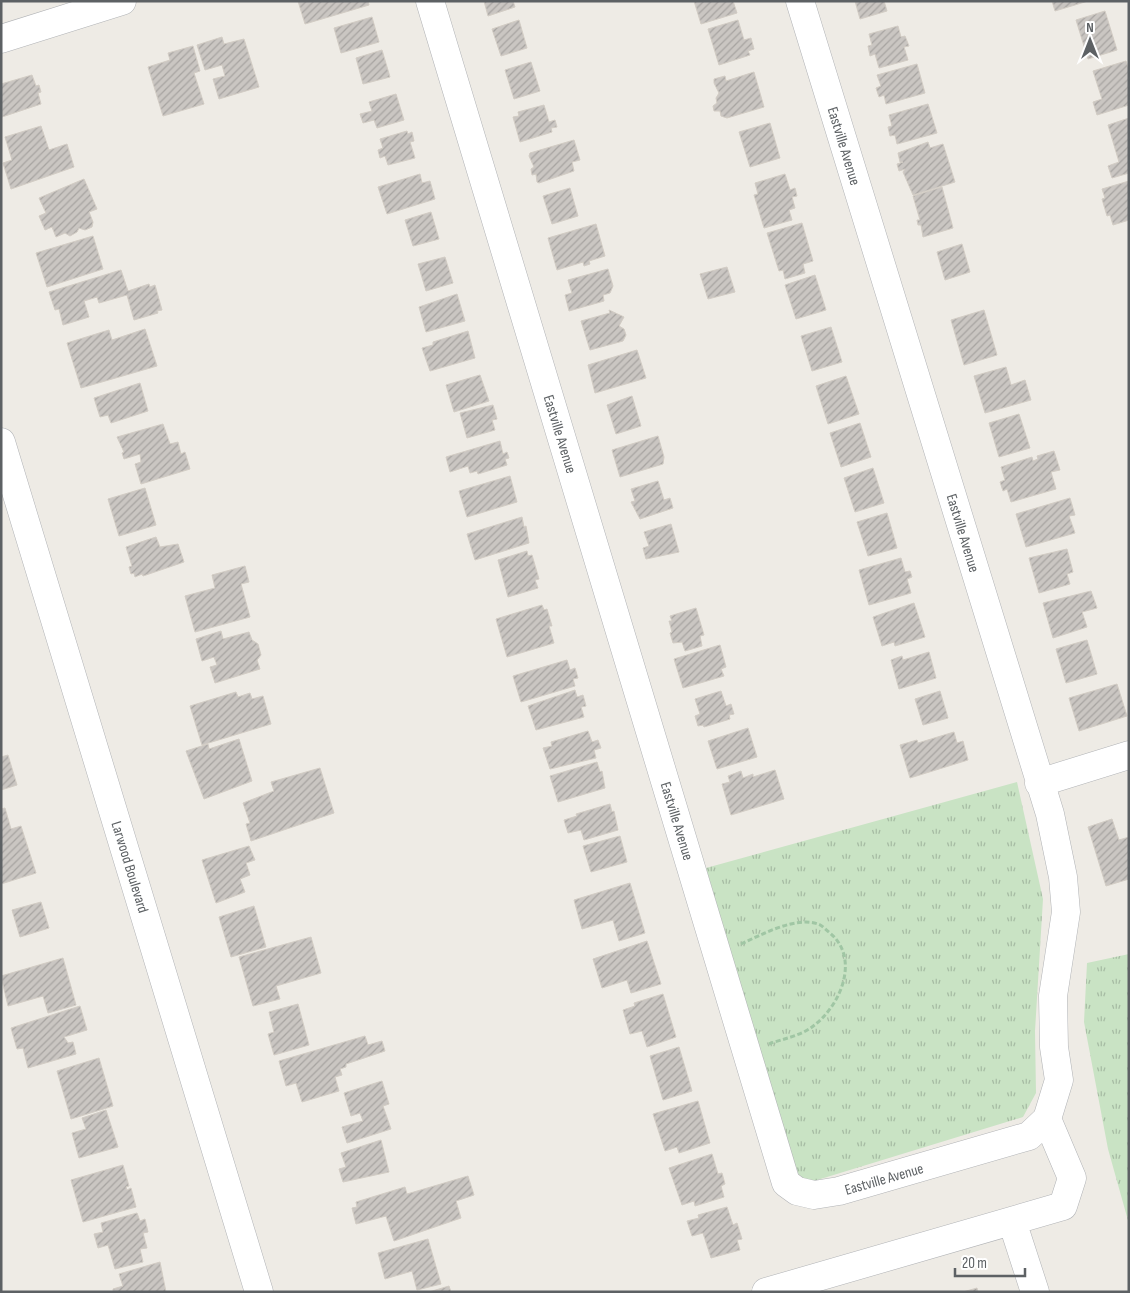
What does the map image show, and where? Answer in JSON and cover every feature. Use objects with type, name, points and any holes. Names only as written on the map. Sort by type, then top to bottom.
[{"type":"street","points":[[1,39],[59,10],[122,1]]},
{"type":"street","name":"Eastville Avenue","points":[[430,1],[786,1183],[797,1191],[814,1194],[839,1192],[878,1182],[1029,1136],[1048,1119],[1059,1080],[1054,1047],[1053,996],[1066,912],[1063,877],[1050,814],[800,1]]},
{"type":"street","name":"Larwood Boulevard","points":[[1,442],[259,1292]]},
{"type":"street","points":[[1039,783],[1129,755]]},
{"type":"street","points":[[766,1292],[1063,1206],[1072,1178],[1048,1119]]},
{"type":"street","points":[[1012,1221],[1035,1292]]},
{"type":"path","points":[[718,956],[773,929],[801,922],[818,924],[840,941],[845,964],[844,987],[829,1012],[810,1029],[747,1052]]},
{"type":"green space","points":[[1017,782],[1043,899],[1035,1031],[1036,1093],[1023,1117],[814,1181],[800,1177],[792,1161],[706,868]]},
{"type":"green space","points":[[1129,954],[1129,1224],[1108,1149],[1084,1022],[1087,963]]},
{"type":"building","points":[[298,1],[368,1],[369,5],[305,24]]},
{"type":"building","points":[[484,1],[513,1],[515,7],[488,16]]},
{"type":"building","points":[[694,1],[733,1],[737,13],[701,24]]},
{"type":"building","points":[[855,1],[884,1],[887,11],[860,19]]},
{"type":"building","points":[[1052,1],[1088,1],[1055,11]]},
{"type":"building","points":[[1105,11],[1117,50],[1088,59],[1076,20]]},
{"type":"building","points":[[372,17],[379,42],[341,53],[334,28]]},
{"type":"building","points":[[519,20],[527,48],[501,56],[492,29]]},
{"type":"building","points":[[738,20],[744,40],[751,38],[754,49],[748,51],[750,55],[719,65],[708,29]]},
{"type":"building","points":[[898,26],[901,37],[905,36],[909,46],[904,47],[908,60],[879,68],[875,54],[870,56],[868,46],[872,45],[869,34]]},
{"type":"building","points":[[222,37],[224,44],[244,39],[259,87],[219,99],[213,79],[225,76],[222,65],[205,70],[197,45]]},
{"type":"building","points":[[193,46],[200,71],[194,73],[204,104],[163,116],[148,67],[170,60],[168,53]]},
{"type":"building","points":[[382,50],[390,77],[363,84],[356,58]]},
{"type":"building","points":[[1126,61],[1129,70],[1129,105],[1097,115],[1093,102],[1102,99],[1093,71]]},
{"type":"building","points":[[531,62],[540,91],[514,99],[505,70]]},
{"type":"building","points":[[917,64],[925,93],[886,104],[884,95],[879,97],[876,88],[881,86],[877,75]]},
{"type":"building","points":[[754,72],[764,107],[727,118],[721,116],[720,111],[714,111],[713,106],[717,103],[716,98],[719,93],[714,79],[725,76],[726,81]]},
{"type":"building","points":[[32,75],[36,86],[39,85],[41,92],[38,93],[41,104],[2,117],[1,84]]},
{"type":"building","points":[[396,94],[404,120],[377,128],[374,120],[363,123],[360,114],[372,111],[369,102]]},
{"type":"building","points":[[928,104],[937,133],[897,144],[895,135],[890,136],[888,127],[892,126],[889,115]]},
{"type":"building","points":[[544,105],[549,122],[555,120],[557,127],[551,128],[552,132],[520,142],[513,117],[519,116],[518,112]]},
{"type":"building","points":[[1129,118],[1129,173],[1112,178],[1108,166],[1119,162],[1108,125]]},
{"type":"building","points":[[770,123],[780,158],[750,167],[739,132]]},
{"type":"building","points":[[41,126],[49,150],[67,144],[74,167],[11,189],[3,163],[12,160],[5,137]]},
{"type":"building","points":[[407,131],[408,134],[412,132],[414,141],[410,142],[415,158],[388,165],[385,156],[380,158],[378,150],[383,148],[380,139]]},
{"type":"building","points":[[574,140],[580,160],[572,162],[574,171],[539,183],[537,182],[536,174],[532,175],[531,169],[534,167],[529,156],[530,153]]},
{"type":"building","points":[[928,142],[930,148],[943,144],[955,182],[913,195],[903,172],[905,169],[899,171],[897,164],[903,162],[900,162],[898,153]]},
{"type":"building","points":[[420,174],[422,183],[430,181],[435,199],[387,214],[378,187]]},
{"type":"building","points":[[785,174],[790,190],[795,188],[797,196],[792,197],[795,208],[789,210],[792,220],[764,228],[754,195],[758,194],[755,183]]},
{"type":"building","points":[[84,179],[97,209],[89,212],[93,222],[92,227],[85,230],[79,228],[77,232],[70,236],[65,233],[56,237],[52,227],[45,230],[39,216],[46,213],[39,198]]},
{"type":"building","points":[[1129,181],[1129,220],[1113,225],[1110,215],[1107,216],[1102,199],[1105,198],[1102,189]]},
{"type":"building","points":[[942,187],[953,228],[923,237],[921,225],[918,225],[917,220],[920,220],[913,196]]},
{"type":"building","points":[[570,188],[578,216],[552,224],[543,196]]},
{"type":"building","points":[[431,212],[439,239],[413,246],[405,220]]},
{"type":"building","points":[[802,223],[813,261],[803,264],[805,273],[785,279],[783,270],[779,271],[767,233]]},
{"type":"building","points":[[596,224],[605,256],[589,261],[590,264],[584,266],[583,262],[557,270],[548,238]]},
{"type":"building","points":[[93,236],[103,269],[47,287],[36,253]]},
{"type":"building","points":[[962,244],[970,272],[945,280],[937,252]]},
{"type":"building","points":[[445,257],[453,283],[426,291],[418,264]]},
{"type":"building","points":[[727,267],[735,292],[708,299],[700,274]]},
{"type":"building","points":[[608,269],[613,286],[610,293],[603,295],[604,301],[569,311],[565,295],[572,293],[568,280]]},
{"type":"building","points":[[121,270],[128,291],[149,284],[150,287],[155,285],[162,310],[134,320],[127,295],[99,303],[97,297],[84,301],[89,317],[63,325],[59,309],[55,310],[49,292]]},
{"type":"building","points":[[815,275],[826,310],[796,319],[785,285]]},
{"type":"building","points":[[457,294],[465,321],[426,332],[419,307]]},
{"type":"building","points":[[609,310],[624,317],[619,326],[624,329],[626,335],[623,341],[590,350],[581,321],[610,313]]},
{"type":"building","points":[[984,310],[997,355],[964,365],[951,320]]},
{"type":"building","points":[[831,327],[842,362],[812,371],[801,336]]},
{"type":"building","points":[[145,329],[157,366],[81,388],[67,343],[109,330],[112,340]]},
{"type":"building","points":[[468,331],[475,358],[430,371],[422,348],[433,345],[433,342]]},
{"type":"building","points":[[637,350],[646,378],[595,393],[588,365]]},
{"type":"building","points":[[1006,367],[1011,385],[1025,380],[1031,400],[985,413],[974,376]]},
{"type":"building","points":[[480,375],[489,401],[454,412],[446,385]]},
{"type":"building","points":[[846,376],[859,414],[828,424],[816,386]]},
{"type":"building","points":[[140,383],[148,411],[111,423],[108,415],[100,417],[94,398]]},
{"type":"building","points":[[632,396],[641,426],[616,434],[607,405]]},
{"type":"building","points":[[493,405],[497,419],[492,420],[495,430],[467,438],[460,413]]},
{"type":"building","points":[[1019,414],[1030,448],[999,457],[989,423]]},
{"type":"building","points":[[860,423],[871,457],[841,467],[830,433]]},
{"type":"building","points":[[163,424],[170,444],[178,442],[181,454],[185,452],[190,469],[141,484],[135,464],[141,462],[140,454],[124,459],[122,453],[124,452],[117,437]]},
{"type":"building","points":[[658,436],[664,457],[663,464],[620,477],[612,450]]},
{"type":"building","points":[[500,441],[503,454],[507,452],[509,458],[505,459],[507,465],[478,474],[477,471],[470,473],[468,466],[450,472],[446,457]]},
{"type":"building","points":[[1054,451],[1060,470],[1051,472],[1056,489],[1011,502],[1007,489],[1003,491],[1000,482],[1005,480],[1001,467],[1032,457],[1033,461],[1038,459],[1037,456]]},
{"type":"building","points":[[873,468],[884,503],[855,512],[844,478]]},
{"type":"building","points":[[510,476],[517,502],[467,517],[459,491]]},
{"type":"building","points":[[658,481],[664,500],[670,498],[673,508],[640,519],[631,502],[635,501],[631,489]]},
{"type":"building","points":[[145,488],[156,525],[119,536],[108,499]]},
{"type":"building","points":[[1070,498],[1075,515],[1069,516],[1075,533],[1026,547],[1016,514]]},
{"type":"building","points":[[887,513],[897,548],[868,556],[857,522]]},
{"type":"building","points":[[522,517],[524,527],[526,526],[529,543],[475,560],[467,534]]},
{"type":"building","points":[[671,524],[679,552],[646,559],[643,548],[649,546],[644,532]]},
{"type":"building","points":[[156,537],[160,547],[178,544],[184,562],[135,577],[134,573],[131,574],[129,567],[132,566],[126,547]]},
{"type":"building","points":[[1067,549],[1073,572],[1067,574],[1070,584],[1039,593],[1029,558]]},
{"type":"building","points":[[527,551],[528,556],[532,555],[539,579],[535,580],[538,588],[508,597],[498,560]]},
{"type":"building","points":[[901,558],[905,572],[910,571],[912,577],[907,579],[911,593],[869,605],[859,570]]},
{"type":"building","points":[[245,566],[249,582],[241,584],[250,617],[195,632],[185,596],[215,588],[212,575]]},
{"type":"building","points":[[1091,591],[1097,608],[1082,612],[1087,627],[1053,638],[1043,603]]},
{"type":"building","points":[[914,603],[925,637],[895,646],[894,642],[882,646],[873,617]]},
{"type":"building","points":[[542,605],[544,610],[547,609],[554,643],[507,657],[496,619]]},
{"type":"building","points":[[696,608],[704,635],[700,636],[702,646],[685,651],[682,642],[673,643],[670,633],[672,632],[669,621],[672,621],[670,616]]},
{"type":"building","points":[[221,631],[223,639],[249,632],[252,640],[258,644],[261,655],[257,660],[260,669],[215,683],[210,667],[217,665],[214,657],[202,661],[196,639]]},
{"type":"building","points":[[1087,640],[1097,674],[1066,683],[1056,649]]},
{"type":"building","points":[[720,645],[726,667],[721,669],[724,676],[683,688],[674,659]]},
{"type":"building","points":[[929,652],[936,678],[899,689],[891,660],[902,656],[903,660]]},
{"type":"building","points":[[567,660],[570,670],[575,668],[578,678],[573,679],[575,686],[521,702],[513,676]]},
{"type":"building","points":[[1117,684],[1127,716],[1079,731],[1069,698]]},
{"type":"building","points":[[575,690],[577,697],[583,695],[586,706],[581,707],[584,717],[536,730],[528,706]]},
{"type":"building","points":[[721,691],[726,706],[731,704],[734,714],[729,715],[730,719],[704,727],[703,725],[698,726],[695,716],[700,714],[695,699]]},
{"type":"building","points":[[940,691],[948,718],[923,725],[915,699]]},
{"type":"building","points":[[236,692],[238,697],[250,693],[252,699],[263,696],[271,724],[202,745],[190,706]]},
{"type":"building","points":[[748,728],[757,757],[717,769],[708,741]]},
{"type":"building","points":[[588,731],[592,742],[598,740],[601,748],[594,750],[596,758],[550,769],[543,748],[552,746],[551,742]]},
{"type":"building","points":[[954,732],[957,743],[963,741],[968,760],[910,778],[900,745],[917,740],[918,743]]},
{"type":"building","points":[[239,739],[252,781],[204,799],[186,751],[208,744],[209,749]]},
{"type":"building","points":[[8,755],[17,785],[1,790],[1,757]]},
{"type":"building","points":[[597,762],[600,772],[602,771],[605,788],[558,802],[550,776]]},
{"type":"building","points":[[320,768],[334,813],[251,841],[246,824],[250,823],[243,803],[274,791],[271,782]]},
{"type":"building","points":[[775,770],[784,799],[731,815],[722,784],[730,782],[728,776],[741,771],[743,778],[753,774],[753,777]]},
{"type":"building","points":[[610,804],[612,812],[614,811],[618,830],[584,840],[581,830],[568,833],[564,820],[577,816],[576,814]]},
{"type":"building","points":[[5,808],[11,829],[21,826],[36,873],[1,884],[1,809]]},
{"type":"building","points":[[1112,819],[1119,840],[1129,837],[1129,879],[1106,886],[1088,827]]},
{"type":"building","points":[[620,836],[627,862],[591,872],[583,846]]},
{"type":"building","points":[[249,846],[255,860],[246,863],[250,875],[240,879],[245,892],[216,903],[202,860]]},
{"type":"building","points":[[630,883],[645,933],[619,941],[613,920],[582,929],[574,900]]},
{"type":"building","points":[[41,902],[49,928],[20,937],[12,910]]},
{"type":"building","points":[[254,906],[266,947],[231,957],[219,917]]},
{"type":"building","points":[[311,937],[321,973],[276,986],[280,999],[253,1006],[239,957]]},
{"type":"building","points":[[647,941],[661,984],[631,993],[627,980],[602,988],[593,959]]},
{"type":"building","points":[[63,958],[76,1005],[48,1013],[43,996],[8,1006],[1,976]]},
{"type":"building","points":[[663,994],[676,1037],[647,1047],[642,1031],[630,1034],[623,1010],[635,1006],[634,1003]]},
{"type":"building","points":[[298,1004],[309,1045],[274,1055],[268,1034],[274,1032],[269,1012]]},
{"type":"building","points":[[80,1006],[87,1030],[64,1037],[68,1043],[73,1042],[76,1054],[28,1068],[23,1048],[17,1049],[11,1028]]},
{"type":"building","points":[[365,1036],[368,1045],[382,1041],[385,1051],[346,1064],[346,1067],[340,1069],[342,1075],[335,1077],[339,1091],[302,1102],[296,1083],[286,1086],[279,1061]]},
{"type":"building","points":[[679,1047],[692,1091],[663,1100],[650,1056]]},
{"type":"building","points":[[99,1058],[113,1106],[71,1119],[57,1071]]},
{"type":"building","points":[[382,1081],[389,1104],[383,1106],[391,1129],[347,1143],[342,1127],[363,1121],[360,1113],[351,1116],[344,1093]]},
{"type":"building","points":[[698,1101],[710,1143],[679,1153],[677,1147],[665,1151],[653,1114]]},
{"type":"building","points":[[106,1110],[118,1147],[79,1158],[72,1133],[86,1129],[82,1118]]},
{"type":"building","points":[[381,1140],[389,1172],[343,1182],[339,1169],[346,1167],[341,1153]]},
{"type":"building","points":[[712,1154],[718,1174],[722,1173],[725,1184],[721,1186],[724,1197],[695,1206],[694,1201],[682,1205],[669,1168]]},
{"type":"building","points":[[123,1165],[129,1186],[126,1187],[127,1190],[131,1188],[136,1207],[83,1222],[71,1180]]},
{"type":"building","points":[[468,1176],[474,1195],[456,1201],[461,1218],[394,1241],[386,1216],[356,1224],[352,1208],[357,1207],[356,1202],[405,1187],[407,1194]]},
{"type":"building","points":[[727,1207],[733,1225],[737,1223],[742,1239],[737,1240],[740,1250],[711,1258],[703,1233],[692,1236],[687,1221],[699,1218],[698,1215]]},
{"type":"building","points":[[137,1213],[140,1221],[145,1219],[148,1232],[143,1233],[147,1248],[140,1249],[143,1262],[115,1269],[108,1245],[98,1248],[94,1234],[103,1232],[101,1223]]},
{"type":"building","points":[[428,1239],[441,1284],[417,1290],[412,1271],[385,1279],[378,1253]]},
{"type":"building","points":[[160,1262],[166,1292],[113,1292],[113,1289],[123,1286],[119,1274]]},
{"type":"building","points":[[449,1286],[451,1292],[429,1292]]},
{"type":"building","points":[[977,1288],[978,1292],[963,1292]]}]
